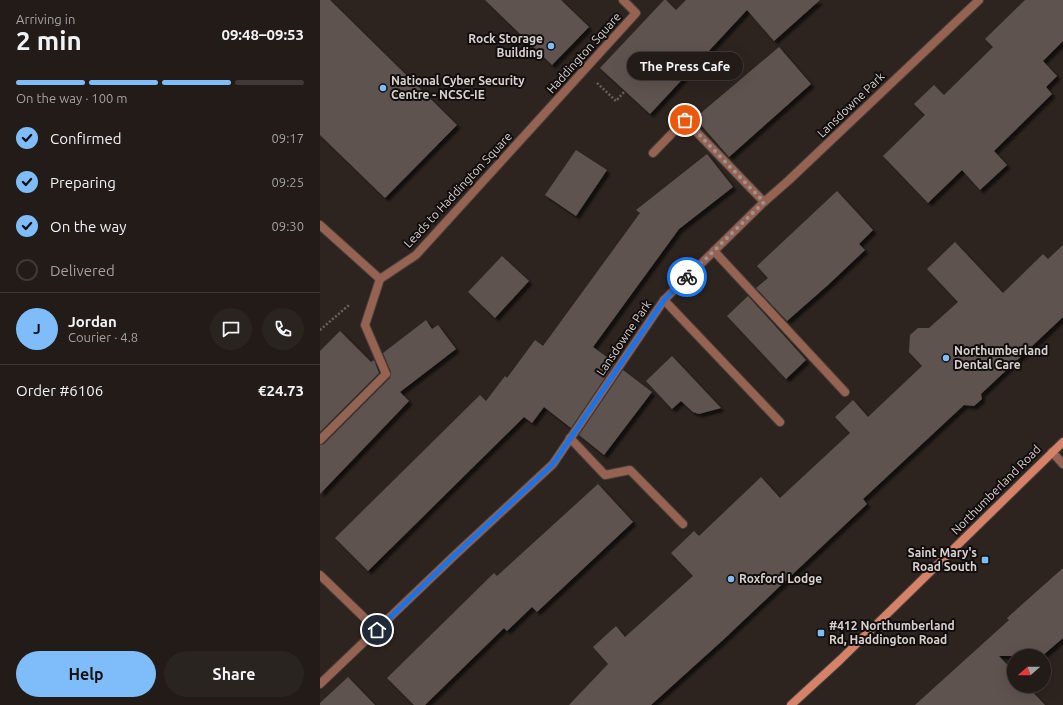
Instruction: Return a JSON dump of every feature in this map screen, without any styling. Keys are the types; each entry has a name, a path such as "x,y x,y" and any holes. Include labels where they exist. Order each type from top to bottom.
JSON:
{"main road":[{"name":"Northumberland Road","path":"791,705 840,660 1063,442"}],"street":[{"name":"Haddington Square","path":"537,123 636,14 622,0"},
{"name":"Lansdowne Park","path":"320,684 553,464 664,300 764,202 979,0"},
{"path":"653,153 685,120 764,202"},
{"name":"Leads to Haddington Square","path":"380,279 416,255 537,123"},
{"path":"320,225 380,279 365,325 386,374 320,440"},
{"path":"714,251 845,392"},
{"path":"664,300 780,422"},
{"path":"570,438 605,475 630,470 683,524"},
{"path":"1052,452 1063,464"},
{"path":"320,575 377,630"}],"path":[{"path":"584,71 616,101 625,91"}],"building":[{"path":"320,0 330,0 457,125 385,198 320,135"},
{"name":"Rock Storage Building","path":"485,0 561,0 589,27 552,65"},
{"path":"664,0 666,0 676,10 686,0 820,0 774,41 747,10 650,114 600,68"},
{"path":"1025,0 1063,0 1063,41 1043,61 1057,76 1046,87 1052,94 994,151 1007,165 980,190 962,170 928,203 883,156 925,115 914,104 934,85 944,95 993,47 985,39"},
{"path":"779,47 811,84 729,157 695,118"},
{"path":"576,150 607,170 576,216 545,195"},
{"path":"707,154 733,187 679,229 593,347 615,363 571,428 544,407 532,423 524,417 368,571 335,538 480,395 486,401 505,376 507,378 535,340 543,346 640,213 636,210"},
{"path":"837,191 873,230 859,244 865,250 787,321 756,288 768,278 757,266"},
{"path":"955,242 1003,293 1043,254 1048,259 1063,245 1063,317 981,394 982,399 974,406 964,405 863,499 867,504 723,640 651,705 569,705 608,664 593,647 616,626 625,637 693,576 671,553 694,531 699,536 761,477 780,498 850,433 835,417 853,400 868,417 922,366 909,352 910,335 918,328 929,328 958,302 927,269"},
{"path":"502,256 529,281 495,318 468,292"},
{"path":"748,296 806,360 786,379 727,316"},
{"path":"426,320 432,329 438,325 456,349 400,392 409,401 320,494 320,445 324,444 390,378 391,372 383,353"},
{"path":"340,331 371,362 374,360 379,373 320,432 320,351"},
{"path":"672,356 721,408 699,414 693,412 681,401 672,409 646,381"},
{"path":"623,370 652,392 604,455 579,435"},
{"path":"598,484 633,522 537,612 532,607 507,631 504,628 425,705 414,705 387,678 494,573 497,576"},
{"path":"1063,568 1063,638 1050,649 1007,649 1007,656 999,656 1007,665 1007,693 1034,693 1045,705 915,705 1009,620 1007,618"},
{"path":"348,677 375,705 320,705 320,703"}],"way so far":[{"path":"685,120 764,202 687,277"}],"place":[{"name":"Rock Storage Building","path":"551,46"},
{"name":"National Cyber Security Centre - NCSC-IE","path":"383,88"},
{"name":"The Press Cafe","path":"685,120"},
{"name":"Northumberland Dental Care","path":"946,358"},
{"name":"Saint Mary's Road South","path":"985,560"},
{"name":"Roxford Lodge","path":"731,579"},
{"name":"#412 Northumberland Rd, Haddington Road","path":"821,633"}],"route":[{"path":"377,630 553,464 664,300 687,277"}]}
